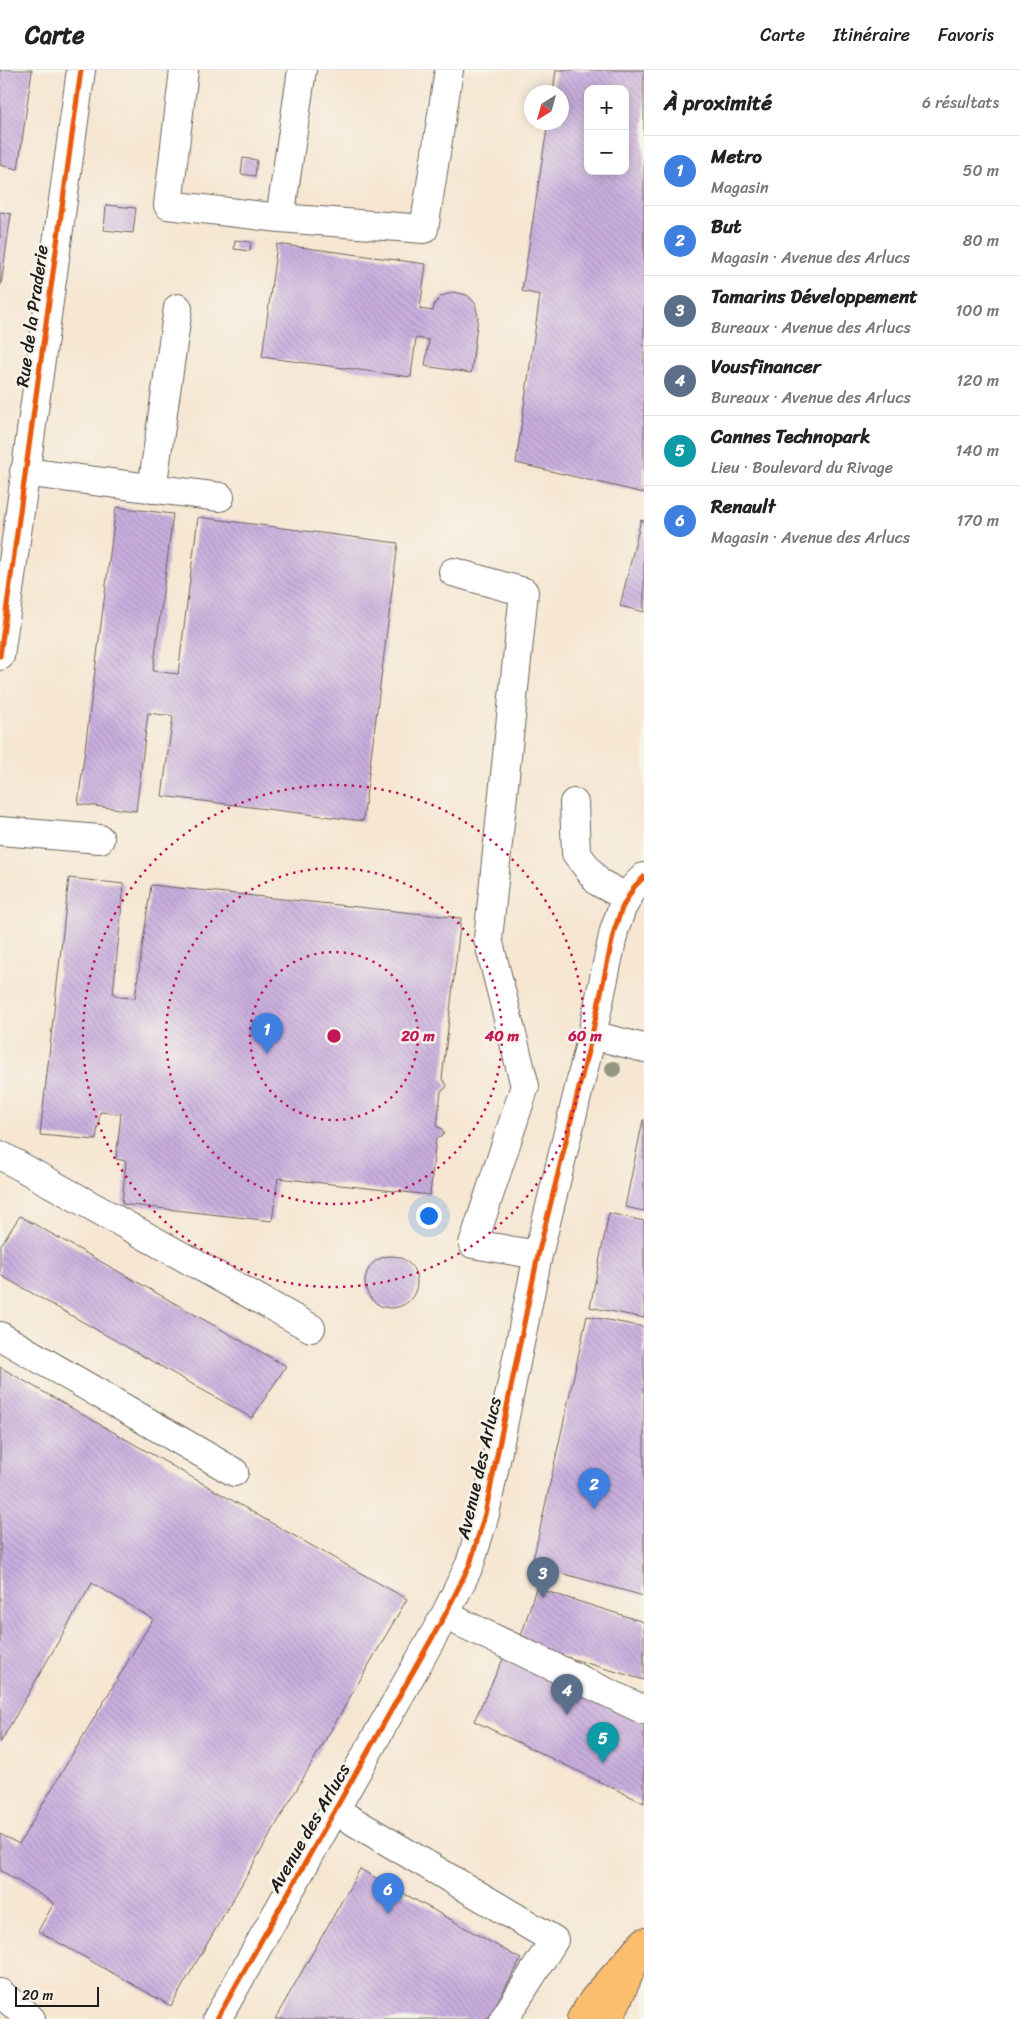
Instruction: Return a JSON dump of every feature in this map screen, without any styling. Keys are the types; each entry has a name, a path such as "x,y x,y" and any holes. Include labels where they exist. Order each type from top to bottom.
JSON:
{"main road":[{"path":"581,2019 594,1999 642,1945"},
{"path":"609,2019 642,1945"}],"street":[{"name":"Rue de la Praderie","path":"0,656 81,70"},
{"path":"184,70 168,205 280,218 424,229 449,70"},
{"path":"280,218 302,70"},
{"path":"152,489 178,308"},
{"path":"24,472 220,497"},
{"path":"453,572 524,592 488,939 525,1086 473,1244 538,1254"},
{"path":"574,803 576,853 598,882 636,887"},
{"path":"0,830 100,839"},
{"name":"Avenue des Arlucs","path":"217,2019 445,1615 470,1564 485,1514 538,1254 592,1035 614,931 636,887"},
{"path":"592,1035 644,1048"},
{"path":"0,1155 311,1328"},
{"path":"0,1336 234,1472"},
{"path":"445,1615 644,1710"},
{"path":"336,1811 554,1940 504,2019"},
{"path":"0,1992 31,2019"}],"building":[{"path":"0,70 32,70 18,169 0,165"},
{"path":"556,70 644,70 644,493 516,463 540,295 522,291 547,130 569,130 569,85 554,85"},
{"path":"243,158 257,160 255,176 241,174"},
{"path":"106,205 136,208 133,233 104,230"},
{"path":"0,212 11,214 1,285 0,285"},
{"path":"235,240 251,242 250,251 234,249"},
{"path":"277,244 426,264 420,309 433,311 434,305 440,297 453,292 467,295 475,303 478,317 471,373 425,366 429,340 416,338 411,377 262,357"},
{"path":"116,507 173,514 153,671 178,674 198,517 398,543 363,821 162,796 173,716 148,713 136,811 78,804"},
{"path":"641,520 644,521 644,612 620,606"},
{"path":"69,878 124,884 113,994 120,997 135,998 151,885 461,918 442,1079 447,1085 441,1091 437,1127 441,1128 444,1133 441,1137 436,1138 430,1195 278,1178 272,1221 122,1204 126,1161 116,1159 121,1114 100,1112 96,1140 40,1135"},
{"path":"644,1120 644,1211 625,1207"},
{"path":"609,1213 644,1221 644,1318 590,1307"},
{"path":"20,1216 286,1366 252,1418 0,1275 0,1246"},
{"path":"386,1256 396,1256 410,1263 417,1277 417,1287 410,1301 396,1308 386,1308 376,1304 369,1297 365,1287 365,1277 369,1267 376,1260"},
{"path":"587,1316 644,1327 644,1596 532,1565"},
{"path":"0,1367 407,1599 171,2006 38,1931 54,1903 0,1870 0,1834 19,1844 153,1619 92,1583 0,1743"},
{"path":"536,1588 644,1622 644,1680 519,1643"},
{"path":"505,1655 644,1723 644,1803 474,1721"},
{"path":"360,1869 521,1959 488,2019 275,2019"}],"cycle path":[{"path":"0,656 81,70"},
{"path":"217,2019 445,1615 470,1564 485,1514 538,1255 592,1035 614,931 622,908 634,887 644,877"}],"place":[{"name":"Metro","path":"267,1054"},
{"name":"But","path":"594,1509"},
{"name":"Tamarins Développement","path":"543,1598"},
{"name":"Vousfinancer","path":"567,1715"},
{"name":"Cannes Technopark","path":"603,1763"},
{"name":"Renault","path":"388,1914"}]}
